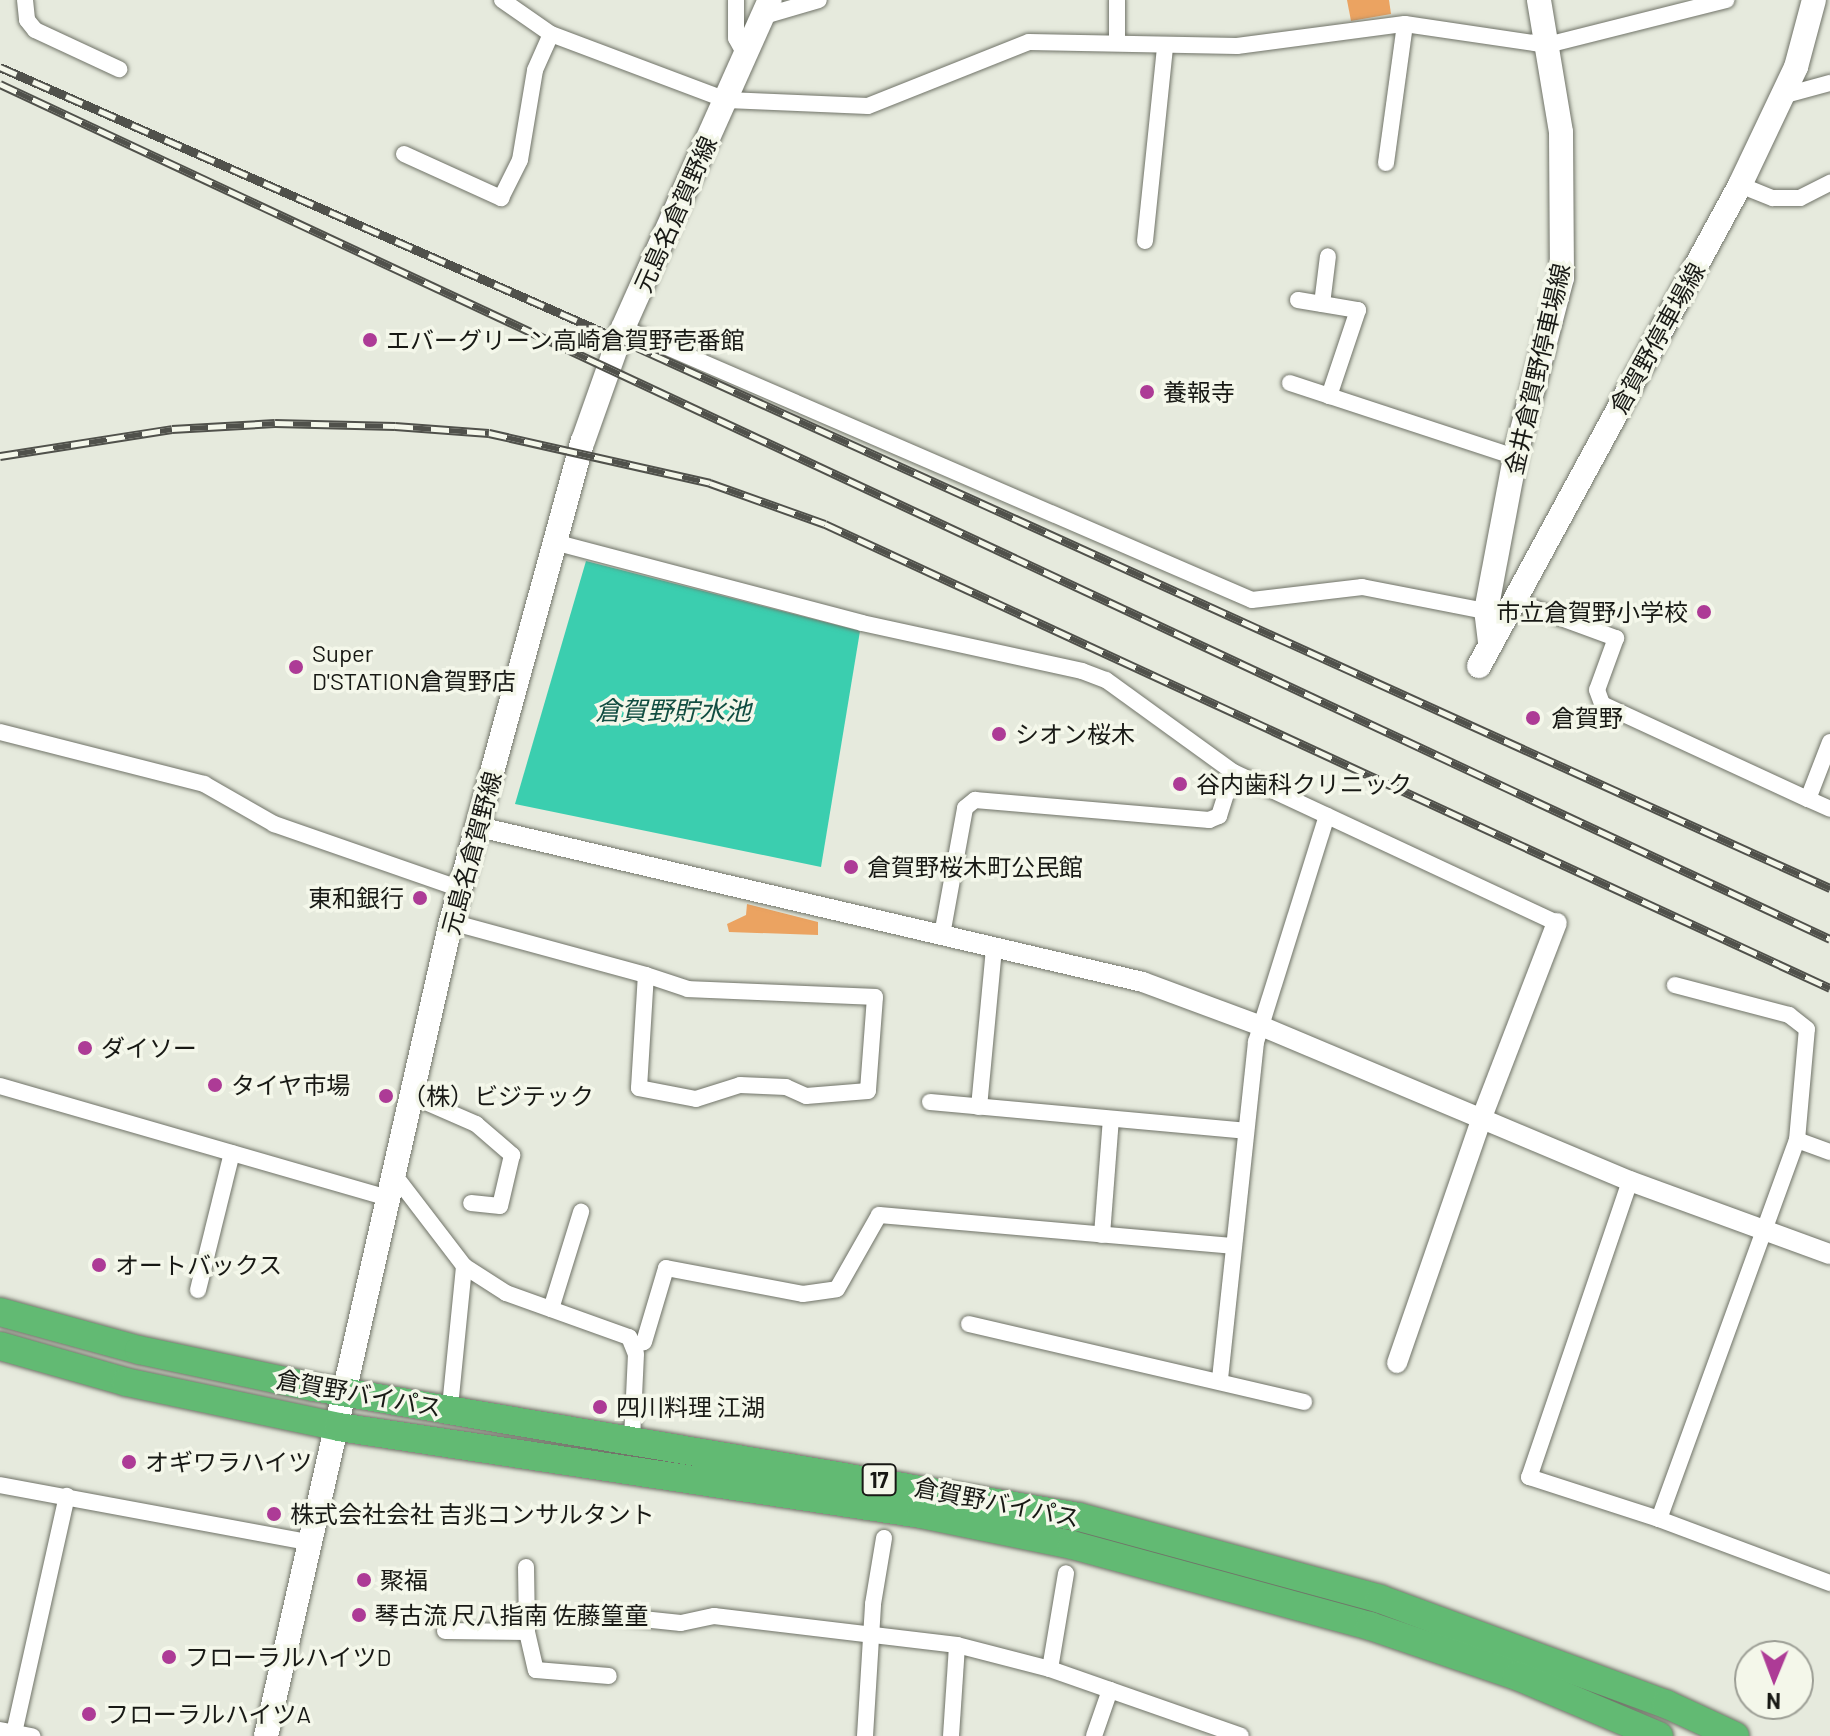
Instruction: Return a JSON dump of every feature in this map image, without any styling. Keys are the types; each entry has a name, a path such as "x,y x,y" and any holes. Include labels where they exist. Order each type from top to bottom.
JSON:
{"highway":[{"name":"倉賀野バイパス","path":"0,1312 139,1350 347,1393 1064,1514 1230,1555 1380,1599 1527,1650 1735,1736"},
{"name":"倉賀野バイパス","path":"0,1346 126,1382 339,1427 921,1514 1072,1545 1370,1626 1517,1676 1659,1736"}],"main road":[{"name":"金井倉賀野停車場線","path":"1490,642 1486,611 1515,457 1562,278 1564,174 1539,0"},
{"name":"倉賀野停車場線","path":"1479,666 1512,600 1740,185 1782,96 1814,0"},
{"name":"元島名倉賀野線","path":"266,1736 314,1543 451,922 463,890 554,542 595,403 623,328 767,8"}],"street":[{"path":"25,0 27,20 35,30 119,69"},
{"path":"502,0 551,34 727,100 868,106 1029,42 1237,46 1405,24 1547,45 1726,0"},
{"path":"736,0 736,38 747,58"},
{"path":"767,8 819,0"},
{"path":"1117,0 1117,43"},
{"path":"1386,163 1405,24"},
{"path":"404,154 501,198 520,160 535,70 551,34"},
{"path":"1145,241 1165,46"},
{"path":"1782,96 1830,83"},
{"path":"1740,185 1773,198 1800,198 1830,183"},
{"path":"1322,304 1328,256"},
{"path":"1298,300 1358,310 1329,396"},
{"path":"623,328 1252,600 1362,587 1486,611"},
{"path":"1290,383 1515,457"},
{"path":"554,542 862,623 1082,671 1106,680 1233,772 1557,923 1482,1117 1397,1363"},
{"path":"1512,600 1616,638 1597,690 1602,704 1830,809"},
{"path":"0,732 204,784 274,824 463,890"},
{"path":"1808,799 1830,742"},
{"path":"942,935 965,808 975,800 1209,820 1219,816 1233,772"},
{"path":"1220,1379 1246,1131 1261,1026 1327,816"},
{"path":"479,827 1143,982 1261,1026 1630,1181 1830,1254"},
{"path":"451,922 646,975 688,989 875,997 868,1091 806,1096 786,1087 740,1085 696,1099 639,1088 646,975"},
{"path":"979,1107 994,947"},
{"path":"1659,1519 1797,1140 1807,1029 1789,1015 1675,985"},
{"path":"0,1086 33,1102 232,1153 394,1188 464,1266 506,1293 629,1337 635,1345 632,1440"},
{"path":"414,1097 476,1124 512,1155 500,1206 471,1203"},
{"path":"930,1102 1246,1131"},
{"path":"1102,1235 1111,1119"},
{"path":"1797,1140 1830,1152"},
{"path":"198,1290 232,1153"},
{"path":"1630,1181 1529,1477 1659,1519 1830,1583"},
{"path":"551,1309 581,1212"},
{"path":"635,1345 644,1342 666,1268 803,1294 837,1289 879,1215 1233,1246"},
{"path":"451,1397 464,1266"},
{"path":"969,1324 1220,1379 1304,1402"},
{"path":"0,1485 314,1543"},
{"path":"32,1736 7,1732 67,1496"},
{"path":"865,1736 871,1633 884,1538"},
{"path":"526,1567 527,1632 536,1670 609,1676"},
{"path":"1050,1669 1066,1573"},
{"path":"614,1616 681,1623 714,1616 957,1645 1050,1669 1241,1736"},
{"path":"445,1631 527,1632"},
{"path":"951,1736 957,1645"},
{"path":"1094,1736 1110,1690"}],"shaded area":[{"path":"1347,0 1389,0 1391,14 1351,21"},
{"path":"747,904 818,922 818,935 729,932 727,924 746,915"}],"water":[{"name":"倉賀野貯水池","path":"586,561 860,631 821,867 515,804"}],"railway":[{"path":"0,67 619,339 1830,888"},
{"path":"0,84 1830,939"},
{"path":"0,456 172,429 275,423 395,426 489,433 710,483 825,524 1830,988"}],"place":[{"name":"エバーグリーン高崎倉賀野壱番館","path":"370,340"},
{"name":"養報寺","path":"1147,392"},
{"name":"市立倉賀野小学校","path":"1704,612"},
{"name":"Super D'STATION倉賀野店","path":"296,667"},
{"name":"倉賀野","path":"1533,718"},
{"name":"シオン桜木","path":"999,734"},
{"name":"谷内歯科クリニック","path":"1180,784"},
{"name":"倉賀野桜木町公民館","path":"851,867"},
{"name":"東和銀行","path":"420,898"},
{"name":"ダイソー","path":"85,1048"},
{"name":"タイヤ市場","path":"215,1085"},
{"name":"（株）ビジテック","path":"386,1096"},
{"name":"オートバックス","path":"99,1265"},
{"name":"四川料理 江湖","path":"600,1407"},
{"name":"オギワラハイツ","path":"129,1462"},
{"name":"株式会社会社 吉兆コンサルタント","path":"274,1514"},
{"name":"聚福","path":"364,1580"},
{"name":"琴古流 尺八指南 佐藤篁童","path":"359,1615"},
{"name":"フローラルハイツD","path":"169,1657"},
{"name":"フローラルハイツA","path":"89,1714"}]}
